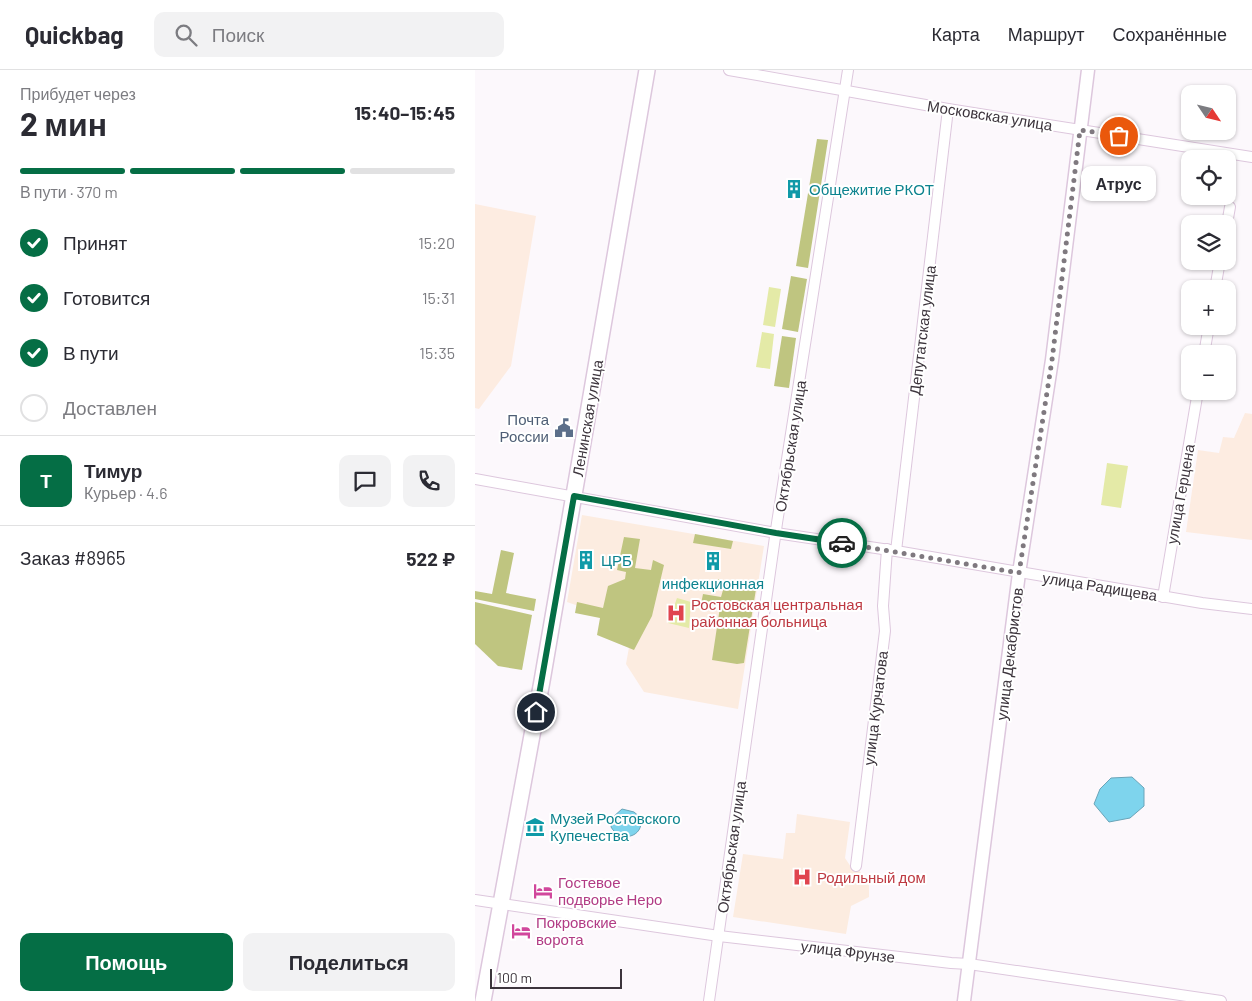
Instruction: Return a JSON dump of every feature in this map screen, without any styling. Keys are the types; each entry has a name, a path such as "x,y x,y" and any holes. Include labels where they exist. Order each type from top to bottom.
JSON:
{"main road":[{"name":"Ленинская улица","path":"483,1001 541,689 647,70"}],"street":[{"name":"Московская улица","path":"729,70 948,109 1252,157"},
{"name":"Октябрьская улица","path":"709,1001 776,533 848,70"},
{"name":"улица Декабристов","path":"964,1001 1019,573 1052,360 1088,70"},
{"name":"Депутатская улица","path":"891,550 948,109"},
{"path":"1229,215 1230,207"},
{"name":"улица Герцена","path":"1163,596 1196,400"},
{"name":"улица Радищева","path":"475,479 776,533 1252,609"},
{"name":"улица Курчатова","path":"856,866 885,631 883,606 891,550"},
{"name":"улица Фрунзе","path":"475,900 719,936 969,964 1221,1001"}],"shaded area":[{"path":"475,204 536,216 511,366 479,409 475,408"},
{"path":"1245,413 1252,414 1252,540 1186,532 1198,450 1219,453 1223,437 1234,438"},
{"name":"Ростовская центральная районная больница","path":"582,515 764,546 738,709 644,692 626,664 633,625 567,602"},
{"name":"Родильный дом","path":"797,814 850,822 845,858 851,867 859,870 869,885 869,897 851,906 846,934 733,917 743,854 783,859 786,833 795,833"}],"green space":[{"path":"817,139 828,140 808,268 796,266"},
{"path":"791,276 807,279 798,332 782,329"},
{"path":"769,287 781,289 775,327 763,325"},
{"path":"762,332 774,334 770,369 756,367"},
{"path":"782,336 796,338 789,388 774,386"},
{"path":"1107,463 1128,466 1121,508 1101,505"},
{"path":"695,534 733,541 731,549 693,543"},
{"path":"624,537 640,539 635,568 651,570 653,560 664,565 652,616 634,650 597,635 600,618 575,613 577,602 603,608 608,586 625,579 626,572 617,570"},
{"path":"501,550 514,553 506,593 536,599 534,611 475,599 475,591 492,594"},
{"path":"718,579 756,589 744,663 737,664 712,660 720,607 701,604 703,594 721,597 723,590 716,586"},
{"path":"677,598 691,602 689,628 668,623"},
{"path":"475,602 532,615 522,670 498,666 475,644"}],"water":[{"path":"1132,777 1144,788 1144,806 1130,818 1109,822 1094,804 1100,789 1111,778"},
{"path":"622,809 634,812 641,818 639,830 631,836 620,835 611,827 613,817"}],"way so far":[{"path":"842,543 1019,573 1052,360 1080,130 1119,136"}],"place":[{"name":"Атрус","path":"1119,136"},
{"name":"Общежитие РКОТ","path":"794,189"},
{"name":"Почта России","path":"564,428"},
{"name":"ЦРБ","path":"586,560"},
{"name":"инфекционная","path":"713,561"},
{"name":"Ростовская центральная районная больница","path":"676,613"},
{"name":"Музей Ростовского Купечества","path":"535,827"},
{"name":"Родильный дом","path":"802,877"},
{"name":"Гостевое подворье Неро","path":"543,891"},
{"name":"Покровские ворота","path":"521,931"}],"route":[{"path":"536,712 574,496 776,533 842,543"}]}
